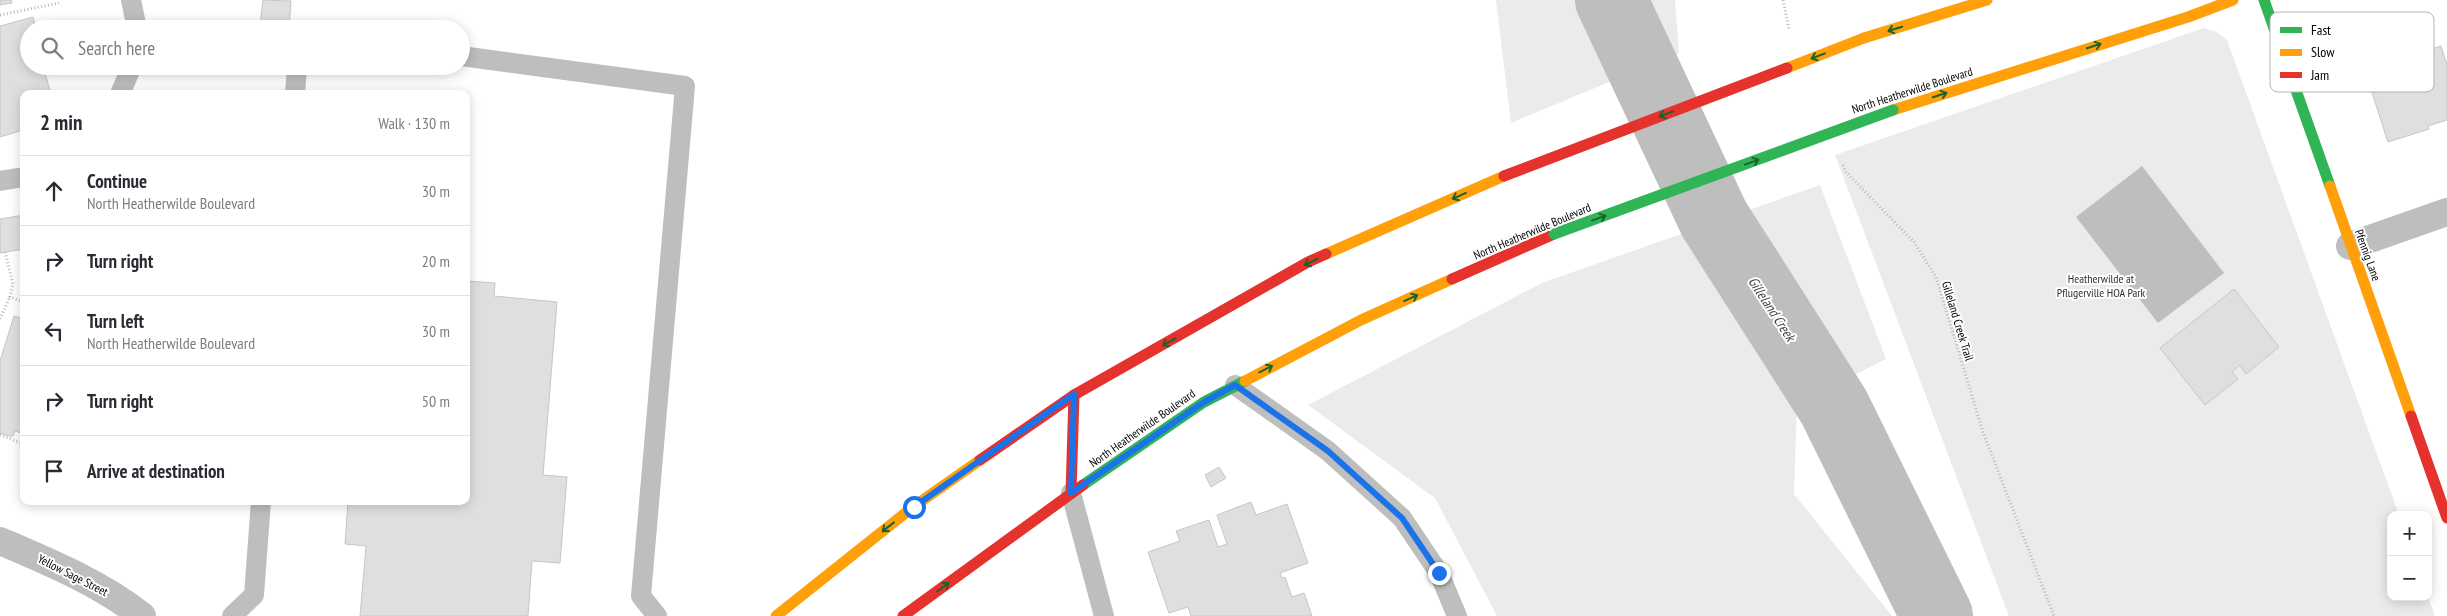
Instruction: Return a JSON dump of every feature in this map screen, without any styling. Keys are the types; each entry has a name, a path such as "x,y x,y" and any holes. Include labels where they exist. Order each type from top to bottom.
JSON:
{"main road":[{"path":"776,616 914,507 1074,394 1308,262 1504,176 1864,38 1987,0"},
{"name":"North Heatherwilde Boulevard","path":"903,616 1071,493 1204,402 1361,320 1554,234 1893,110 2188,17 2233,0"},
{"name":"Pfennig Lane","path":"2264,0 2270,17"},
{"name":"Pfennig Lane","path":"2296,92 2447,518"},
{"path":"1071,493 1074,394"}],"street":[{"path":"2350,246 2447,212"},
{"name":"Yellow Sage Street","path":"0,541 78,576 128,605 142,616"}],"lane":[{"path":"131,0 135,20"},
{"path":"470,57 686,86 642,596 657,616"},
{"path":"122,90 128,75"},
{"path":"295,90 296,75"},
{"path":"0,181 20,178"},
{"path":"1235,385 1328,451 1402,518 1439,573 1457,616"},
{"path":"1071,493 1104,616"},
{"path":"232,616 254,595 261,505"}],"path":[{"path":"1783,0 1790,33"},
{"path":"0,15 59,3"},
{"name":"Gilleland Creek Trail","path":"1842,163 1846,172 1914,242 1936,277 1983,432 2054,616"},
{"path":"0,319 10,297 12,284 5,252"},
{"path":"10,297 20,301"},
{"path":"0,435 20,442"}],"green space":[{"path":"1496,0 1675,0 1679,53 1511,123"},
{"name":"Heatherwilde at Pflugerville HOA Park","path":"2204,28 2217,32 2227,40 2398,511 2387,511 2387,601 2429,601 2435,616 2009,616 1835,155"},
{"path":"1820,185 1886,359 1797,404 1794,494 1892,616 1497,616 1435,498 1308,405 1542,283"}],"shaded area":[{"path":"2142,166 2224,273 2158,323 2076,217"}],"building":[{"path":"0,0 11,0 12,3 0,5"},
{"path":"263,0 291,1 290,20 261,20"},
{"path":"33,17 34,20 22,20"},
{"path":"20,21 20,75 46,75 50,90 20,90 20,131 0,137 0,26"},
{"path":"2441,46 2447,65 2447,120 2428,126 2429,129 2388,142 2372,92 2434,92 2434,48"},
{"path":"20,216 20,250 0,253 0,219"},
{"path":"470,281 495,283 494,296 557,302 543,475 567,477 560,563 532,561 528,616 360,616 366,546 345,544 348,505 470,505"},
{"path":"2234,289 2279,347 2246,374 2240,365 2232,372 2238,379 2205,405 2160,348"},
{"path":"14,316 20,318 20,433 15,431 13,436 0,433 0,361"},
{"path":"1219,467 1226,478 1211,487 1205,475"},
{"path":"1251,502 1256,515 1287,504 1308,563 1280,573 1282,578 1285,577 1292,597 1304,593 1312,616 1191,616 1188,607 1169,613 1148,552 1180,541 1176,531 1209,520 1218,547 1227,544 1217,515"}],"waterway":[{"name":"Gilleland Creek","path":"1611,0 1714,219 1834,407 1937,616"}],"traffic: fast":[{"path":"2264,0 2270,17"},
{"path":"2297,92 2330,186"},
{"path":"1554,234 1893,110"},
{"path":"1083,485 1204,402 1245,381"}],"traffic: slow":[{"path":"1864,38 1987,0"},
{"path":"1893,110 2188,17 2233,0"},
{"path":"1787,68 1864,38"},
{"path":"1326,254 1504,176"},
{"path":"2330,186 2411,416"},
{"path":"1245,381 1361,320 1452,279"},
{"path":"776,616 913,507 980,460"}],"traffic: jam":[{"path":"1504,176 1787,68"},
{"path":"1452,279 1554,234"},
{"path":"980,460 1074,395 1308,262 1326,254"},
{"path":"1071,493 1074,395"},
{"path":"2411,416 2447,518"},
{"path":"903,616 1083,485"}],"route":[{"path":"914,507 1074,394 1071,493 1204,402 1235,385 1328,451 1402,518 1439,573"}]}
